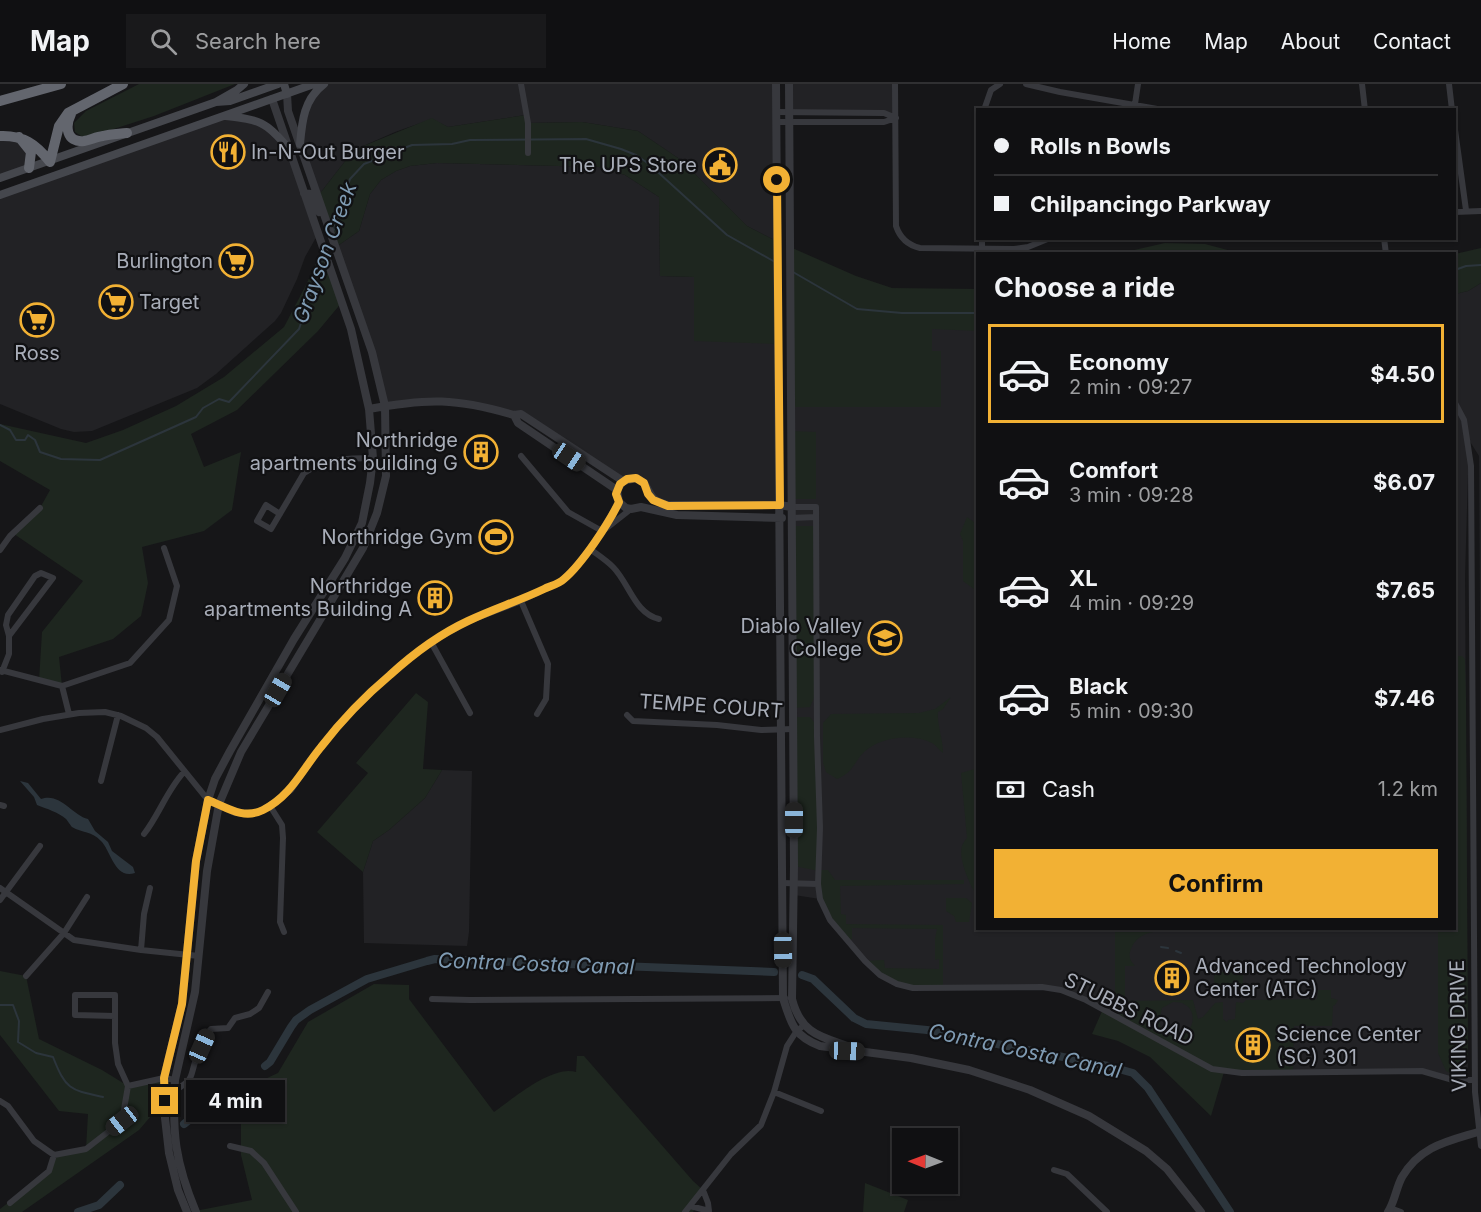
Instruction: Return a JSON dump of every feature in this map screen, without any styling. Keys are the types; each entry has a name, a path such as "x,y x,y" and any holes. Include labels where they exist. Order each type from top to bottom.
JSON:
{"highway":[{"path":"0,100 61,84"},
{"path":"50,162 59,126 68,113 123,84"},
{"path":"74,109 67,127 68,134 73,139 82,141 127,133"},
{"path":"0,136 19,137 33,143 50,162"},
{"path":"19,137 31,152 30,168"}],"main road":[{"path":"0,178 216,102 244,84"},
{"path":"216,102 230,101 278,84"},
{"path":"284,84 287,94"},
{"path":"0,195 314,84"},
{"path":"300,144 307,103 324,84"},
{"path":"268,86 272,99"},
{"path":"222,115 252,119 264,124 276,133 288,148"}],"street":[{"path":"521,84 528,133 528,153"},
{"path":"776,84 783,998 796,1032 820,1046 911,1058 969,1070 1030,1090 1089,1116 1153,1157 1167,1169 1201,1212"},
{"path":"789,84 794,883 792,999 798,1017 815,1034 862,1052"},
{"path":"896,84 896,226 903,240 920,248 982,249 1014,249 1047,240"},
{"path":"985,108 991,90 1000,84"},
{"path":"1026,84 1154,108"},
{"path":"1135,104 1138,84"},
{"path":"1362,84 1365,108"},
{"path":"1449,84 1452,108"},
{"path":"196,1212 181,1175 175,1145 175,1091 195,992 207,871 219,804 241,752 363,548 377,513 386,476 385,406 372,352 288,111 287,94"},
{"path":"187,1212 178,1190 170,1153 165,1118 164,1078 182,1004 196,861 208,800 215,779 230,752 294,639 345,558 362,523 373,458 369,409 351,329 272,99"},
{"path":"777,112 884,113 896,118"},
{"path":"777,122 884,122 896,118"},
{"path":"1456,137 1466,210"},
{"path":"304,193 311,194 321,216 327,223"},
{"path":"1456,212 1481,211"},
{"path":"982,240 982,249"},
{"path":"329,265 341,277 350,303 358,312"},
{"path":"369,409 413,401 456,401 514,415 521,414 623,481"},
{"name":"VIKING DRIVE","path":"1456,405 1464,420 1471,466 1475,1080 1481,1146"},
{"path":"514,415 518,423 617,490"},
{"path":"521,456 568,512 602,531"},
{"path":"280,514 304,473 311,468 342,458 373,458"},
{"path":"631,510 619,502 617,490 623,481 631,478 639,479 646,485 648,494 642,507"},
{"path":"648,494 660,503 676,506 816,507 820,828 818,884 782,884"},
{"path":"0,730 69,714 105,712 118,715 134,721 157,737 208,800 235,813 260,812 291,790 320,748 357,706 390,674 431,642 468,621 521,601 564,580 590,549 619,502"},
{"path":"602,531 631,510 642,507 677,515 816,517"},
{"path":"0,550 10,536 40,508"},
{"path":"9,636 53,578 41,573 35,576 8,615 6,625 9,636 9,654 1,671 62,686 130,663 169,620 177,586 164,548"},
{"path":"590,549 613,567 642,610 650,617 659,620"},
{"path":"521,601 548,663 546,699 537,714"},
{"path":"431,642 470,713"},
{"path":"62,686 69,714"},
{"path":"100,781 118,715"},
{"name":"TEMPE COURT","path":"627,715 633,721 717,725 760,730 793,729"},
{"path":"144,834 156,818 176,781 184,772"},
{"path":"270,806 282,825 284,838 280,922 284,932"},
{"path":"0,900 40,846"},
{"name":"STUBBS ROAD","path":"818,884 820,899 830,920 880,975 897,984 914,988 1042,987 1061,990 1141,1029 1212,1069 1224,1072 1422,1071 1453,1080 1475,1080"},
{"path":"0,888 74,940 199,956"},
{"path":"141,950 144,914 150,888"},
{"path":"26,976 64,933 87,897"},
{"path":"175,1091 188,1082 193,1075 195,1061 208,1032 228,1028 235,1018 250,1014 259,1008 268,992"},
{"path":"0,1101 8,1106 34,1141 54,1155 86,1149 122,1121 128,1086 118,1064 115,1044 115,1016 115,995 75,995 75,1015 115,1016"},
{"path":"432,999 792,999"},
{"path":"687,1209 730,1154 761,1125 774,1092 787,1046 796,1032 804,1025"},
{"path":"128,1086 164,1078 176,1080"},
{"path":"774,1092 821,1111"},
{"path":"1401,1212 1389,1210 1402,1177 1419,1156 1445,1140 1479,1132"},
{"path":"230,1146 251,1151 264,1163 296,1212"},
{"path":"10,1203 49,1171 54,1155"},
{"path":"1054,1170 1067,1174 1107,1212"},
{"path":"687,1209 710,1212 703,1190"}],"shaded area":[{"path":"139,84 235,84 154,116 92,136 81,136 75,132 74,123 86,111"},
{"path":"324,84 776,84 778,242 747,226 681,160 638,131 582,122 528,123 526,115 448,127 432,119 395,132 361,147 346,160 318,196 300,144 303,117"},
{"path":"789,84 895,84 896,118 884,113 789,112"},
{"path":"222,115 253,119 288,148 318,234 305,257 281,313 275,321 197,388 92,431 74,432 61,429 0,404 0,195"},
{"path":"526,115 528,123 582,122 638,131 681,160 747,226 778,242 778,344 694,341 694,277 660,276 659,197 625,175 599,167 437,163 410,166 381,180 370,194 359,231 336,247 318,196 346,160 361,147 432,118 448,127"},
{"path":"0,136 12,136 31,152 29,168 0,178"},
{"path":"437,163 599,167 625,175 659,197 660,276 694,277 778,344 780,505 660,503 644,483 623,481 521,414 456,401 385,406 372,352 336,247 359,231 370,194 381,180 410,166"},
{"path":"1165,243 1205,244 1235,252 1125,252"},
{"path":"790,247 856,276 892,288 976,289 976,331 932,329 932,351 941,351 941,407 791,407"},
{"path":"323,248 343,301 318,331 237,410 191,434 204,467 241,452 232,510 204,531 142,547 148,583 141,616 113,639 59,657 62,686 39,681 42,632 83,581 14,534 40,508 50,490 0,461 0,424 86,443 123,430 176,406 224,377 284,327"},
{"path":"1481,248 1481,283 1468,291 1456,294 1456,254"},
{"name":"Diablo Valley College","path":"1481,283 1481,763 1479,456 1469,440 1465,577 1468,1074 1464,1080 1427,1074 1242,1073 1061,990 913,988 865,961 820,899 794,895 790,289 976,322 976,930 1456,930 1456,294 1468,291"},
{"path":"791,431 816,432 816,499 791,499"},
{"path":"967,517 976,524 976,591 963,581 963,541 960,534"},
{"path":"791,526 816,526 818,688 810,707 793,708"},
{"path":"1456,656 1462,656 1465,659 1466,697 1468,1056 1463,1057 1463,1074 1452,1074 1446,1071 1438,1053 1438,930 1456,930"},
{"path":"416,693 428,702 423,769 442,770 425,798 373,841 363,872 317,832 368,773 356,763"},
{"path":"951,697 943,709 938,712 943,753 924,740 897,738 871,747 860,756 850,770 837,779 826,772 823,763 823,723 831,714 919,713 935,709"},
{"path":"793,717 810,717 818,727 820,870 828,870 835,880 964,880 964,884 840,886 841,914 846,915 846,924 943,925 943,988 913,988 897,984 865,961 884,960 885,968 939,969 939,959 935,960 937,929 852,928 852,939 847,941 820,899 819,871 794,866"},
{"path":"976,769 976,893 963,865 961,851 967,838 961,773"},
{"path":"442,770 472,771 467,946 364,943 363,872 373,841 425,798"},
{"path":"20,781 28,783 41,799 60,801 88,819 95,831 108,842 112,851 133,867 135,873 128,874 118,869 98,838 72,827 60,814 37,805 34,797"},
{"path":"946,898 966,898 972,903 969,922 956,922 954,916 946,911"},
{"path":"1115,930 1195,930 1195,932 1158,931 1142,936 1136,941 1130,954 1135,966 1125,966 1125,1001 1193,1000 1198,1019 1203,1017 1215,1003 1223,1002 1223,1019 1227,1022 1235,1019 1236,1002 1243,1003 1246,1000 1317,999 1318,990 1331,990 1331,998 1338,1000 1333,1006 1332,1026 1294,1026 1293,1072 1224,1072 1211,1116 1150,1057 1118,1041 1092,1034 1103,1009 1115,1015","holes":["1173,1002 1189,1008 1192,1022 1185,1034 1169,1035 1163,1031 1159,1023 1162,1008"]},
{"path":"0,971 26,976 39,1039 102,1070 128,1086 164,1078 164,1101 139,1130 22,1212 0,1212 0,1209 49,1171 54,1155 86,1149 88,1114 59,1111 0,1035"},
{"path":"1214,972 1243,972 1243,985 1225,985 1224,990 1214,990"},
{"path":"374,984 409,985 409,999 494,1112 522,1091 545,1078 566,1071 576,1072 577,1056 584,1056 703,1190 690,1206 695,1209 693,1212 196,1212 252,1200 241,1155 241,1090 278,1073 308,1022"},
{"path":"865,1183 908,1200 904,1212 863,1212"}],"waterway":[{"name":"Grayson Creek","path":"333,232 350,179 364,164 412,145 452,144 470,140 586,139 636,155 649,164 727,235 775,262"},
{"name":"Grayson Creek","path":"0,425 10,430 16,440 25,440 28,435 35,440 40,452 61,459 100,460 196,417 203,408 219,399 229,402 299,329 323,257"},
{"name":"Grayson Creek","path":"1456,270 1481,265"},
{"name":"Grayson Creek","path":"793,272 857,309 902,313 976,313"},
{"path":"1161,947 1168,948"},
{"path":"1176,951 1181,953"},
{"name":"Contra Costa Canal","path":"265,1066 270,1062 296,1020 310,1010 367,979 435,959 774,972"},
{"name":"Contra Costa Canal","path":"802,975 813,979 854,1018 866,1024 927,1030 1133,1073 1148,1088 1230,1212"},
{"path":"0,1005 13,1005 19,1021 18,1042 36,1053 53,1057 62,1076 71,1087 103,1097"},
{"name":"Contra Costa Canal","path":"184,1124 212,1102"},
{"name":"Contra Costa Canal","path":"78,1212 99,1205 120,1185"}],"place":[{"name":"In-N-Out Burger","path":"228,152"},
{"name":"The UPS Store","path":"720,165"},
{"name":"Burlington","path":"236,261"},
{"name":"Target","path":"116,302"},
{"name":"Ross","path":"37,320"},
{"name":"Northridge apartments building G","path":"481,452"},
{"name":"Northridge Gym","path":"496,537"},
{"name":"Northridge apartments Building A","path":"435,598"},
{"name":"Diablo Valley College","path":"885,638"},
{"name":"Advanced Technology Center (ATC)","path":"1172,978"},
{"name":"Science Center (SC) 301","path":"1253,1045"}],"route":[{"path":"165,1101 164,1078 182,1004 196,861 208,800 235,813 245,814 260,812 291,790 320,748 357,706 390,674 431,642 468,621 516,603 564,580 590,549 616,508 619,502 616,494 623,481 631,478 641,480 653,500 668,506 780,505 777,180"}]}
